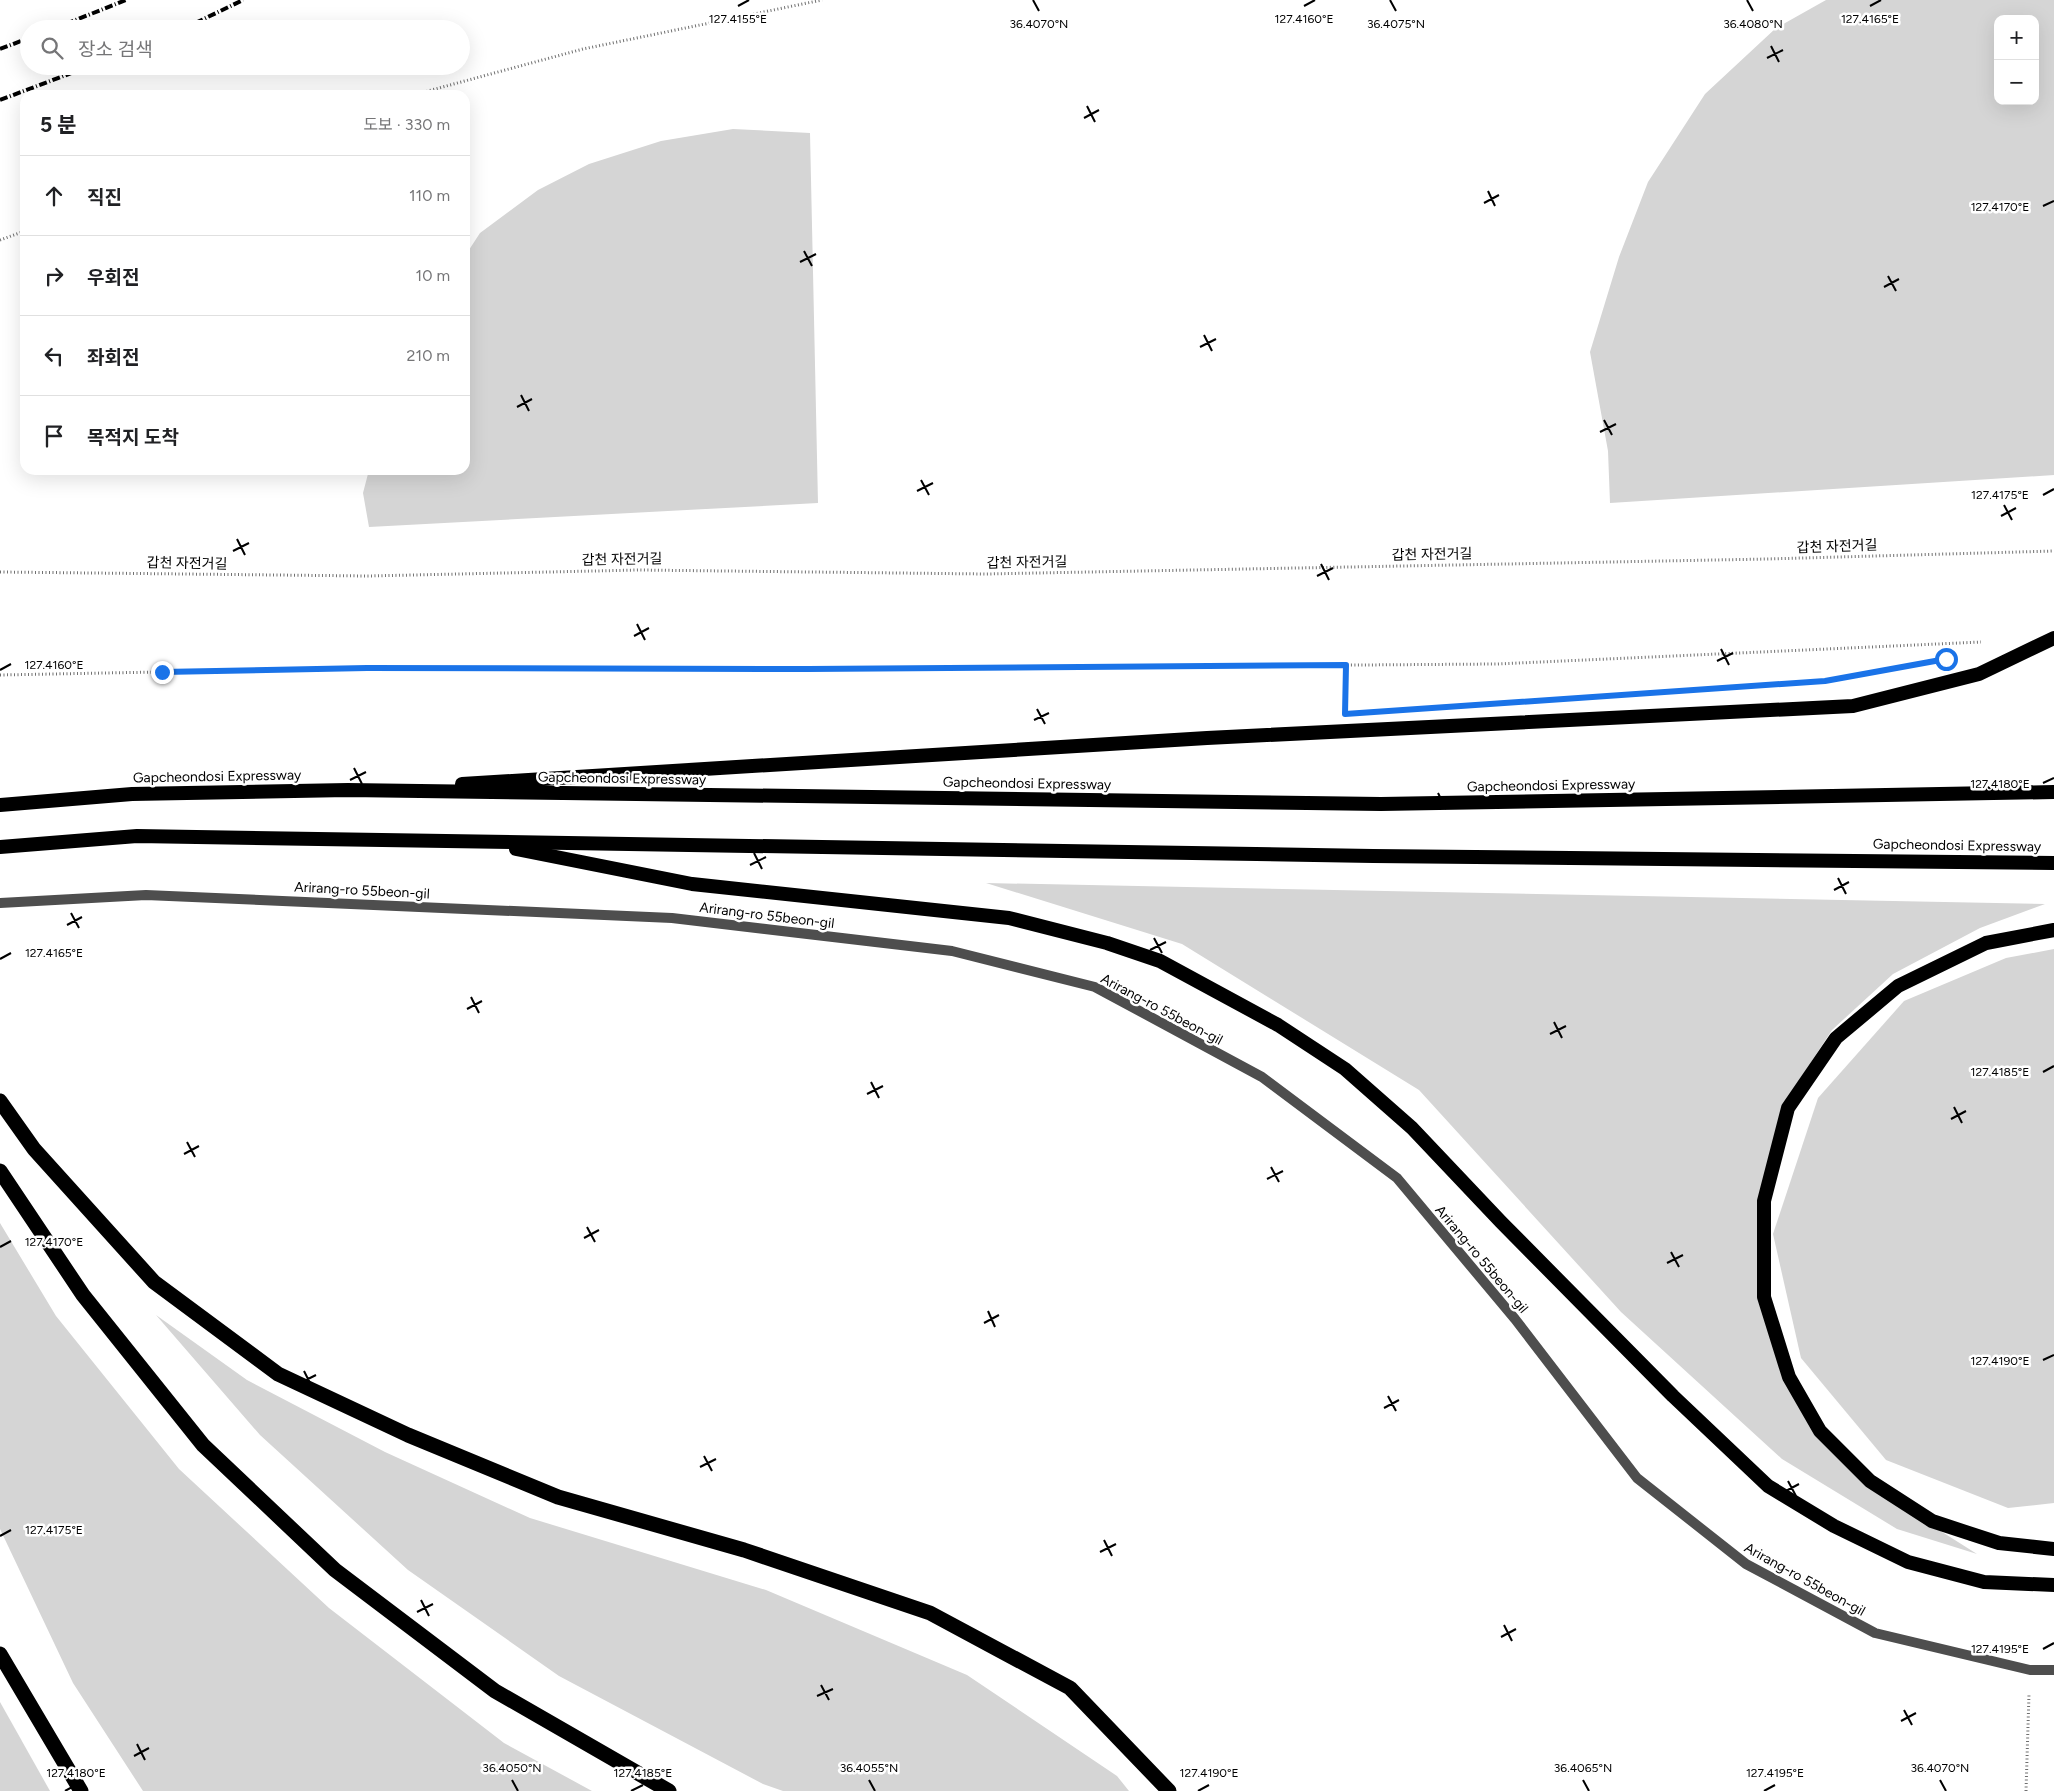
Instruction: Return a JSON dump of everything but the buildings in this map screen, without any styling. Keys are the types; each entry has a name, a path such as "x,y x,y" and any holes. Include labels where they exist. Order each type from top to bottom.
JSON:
{"highway":[{"path":"348,790 1207,738 1853,706 1979,674 2054,638"},
{"name":"Gapcheondosi Expressway","path":"0,805 132,794 348,790 1381,804 2054,792"},
{"name":"Gapcheondosi Expressway","path":"0,847 137,836 1363,856 2054,863"},
{"path":"481,842 692,884 1009,918 1107,943 1160,961 1278,1025 1345,1069 1412,1128 1501,1222 1673,1396 1768,1486 1834,1526 1908,1562 1984,1582 2054,1585"},
{"path":"2054,930 1986,943 1898,986 1836,1038 1788,1108 1764,1200 1764,1297 1789,1377 1820,1431 1870,1481 1932,1521 1999,1543 2054,1549"},
{"path":"0,1101 34,1149 154,1282 278,1374 408,1435 558,1497 744,1550 930,1613 1070,1688 1169,1791"},
{"path":"0,1171 83,1295 203,1445 335,1570 495,1691 669,1791"},
{"path":"0,1654 81,1791"}],"lane":[{"name":"Arirang-ro 55beon-gil","path":"0,903 146,895 672,918 952,951 1095,987 1262,1077 1397,1178 1514,1318 1637,1478 1746,1564 1875,1633 2030,1670 2054,1670"}],"path":[{"path":"431,90 583,49 822,0"},
{"path":"0,240 20,233"},
{"name":"갑천 자전거길","path":"0,572 368,576 639,570 985,574 1757,559 2054,551"},
{"path":"0,675 367,668 808,669 1497,664 1988,642 1972,649"},
{"path":"1345,704 1346,665"},
{"path":"2026,1791 2030,1670"}],"shaded area":[{"path":"1826,0 2054,0 2054,475 1610,503 1608,451 1590,352 1619,257 1648,182 1705,94 1776,28"},
{"path":"733,129 810,133 818,503 369,527 363,493 368,475 470,475 470,248 480,233 538,190 589,164 661,141"},
{"path":"986,883 2045,904 1980,928 1893,974 1832,1030 1781,1108 1759,1297 1787,1382 1863,1482 1977,1554 1897,1529 1782,1459 1621,1312 1419,1090 1182,944"},
{"path":"2054,949 2054,1503 2008,1508 1886,1460 1801,1358 1773,1234 1818,1098 1904,1001 2006,958"},
{"path":"0,1223 56,1316 179,1469 329,1608 504,1743 592,1791 143,1791 73,1683 0,1529"},
{"path":"156,1315 247,1380 385,1452 530,1518 766,1590 967,1675 1117,1776 1129,1791 783,1791 763,1784 559,1676 408,1570 260,1435"},
{"path":"0,1702 50,1791 0,1791"}],"railway":[{"path":"76,20 126,0"},
{"path":"202,20 243,0"},
{"path":"0,49 20,41"},
{"path":"26,90 66,75"},
{"path":"0,100 20,92"}],"route":[{"path":"162,672 367,668 808,669 1346,665 1345,714 1825,681 1946,659"}]}
